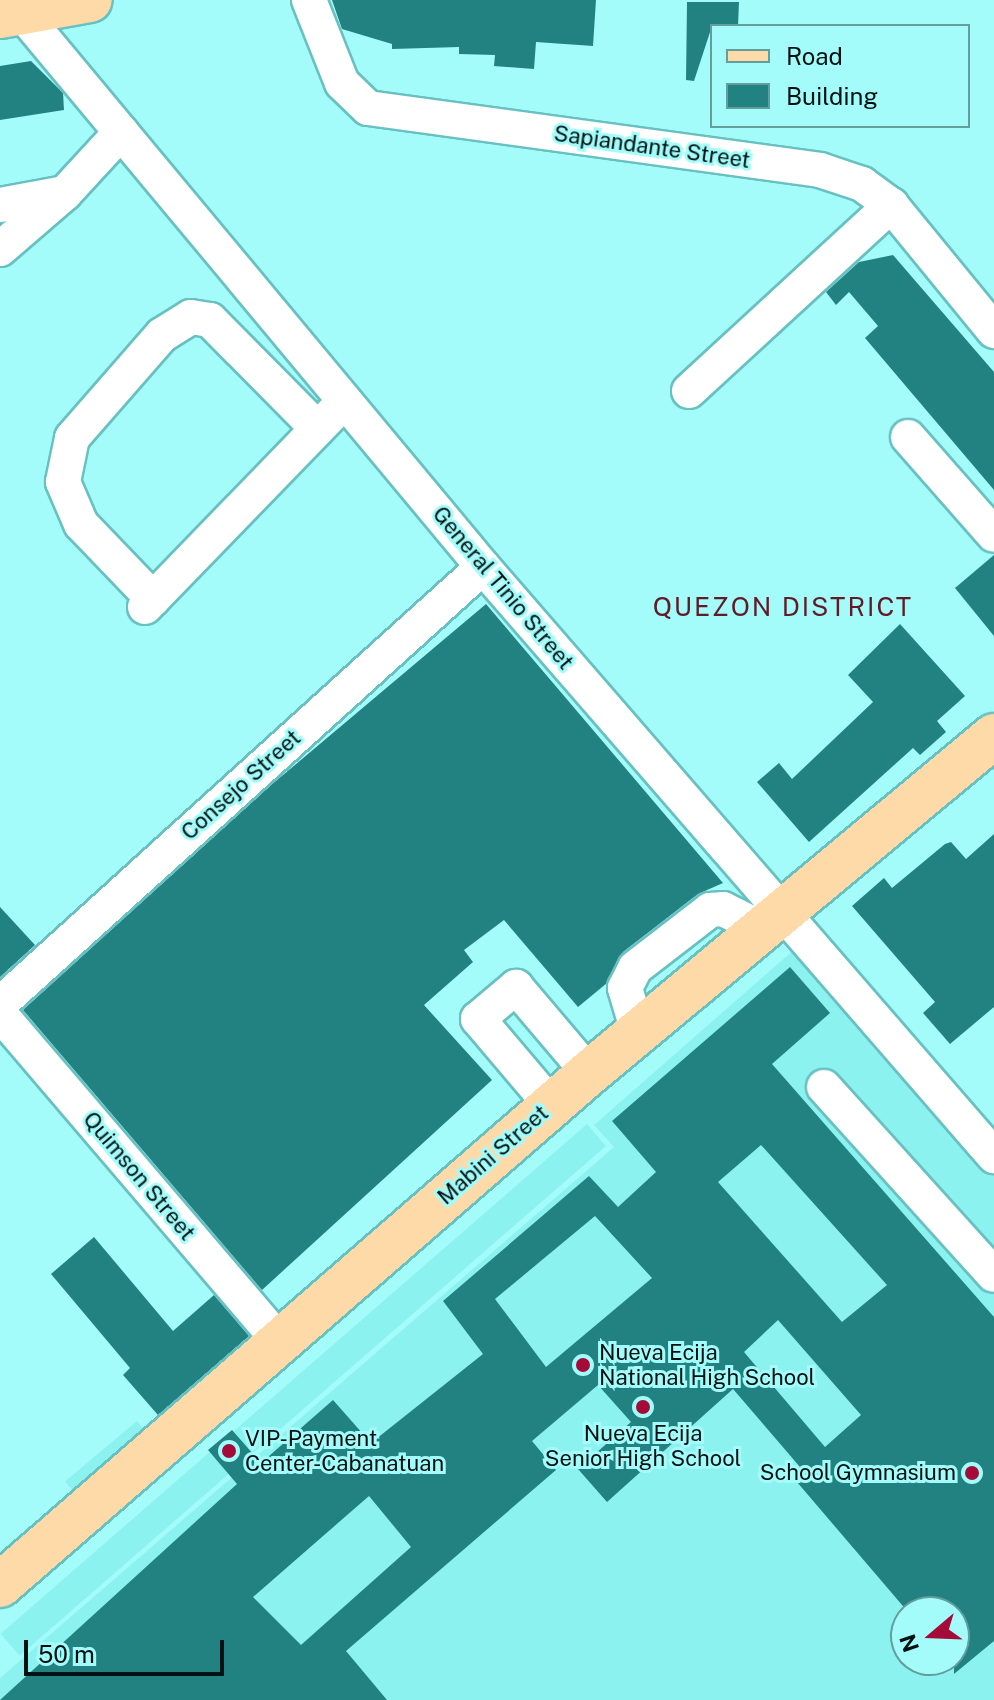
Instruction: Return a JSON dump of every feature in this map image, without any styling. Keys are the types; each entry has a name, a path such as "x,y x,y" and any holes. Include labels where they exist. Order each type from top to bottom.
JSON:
{"main road":[{"path":"14,10 90,0"},
{"name":"Mabini Street","path":"0,1585 278,1339 551,1105 994,736"}],"street":[{"name":"Sapiandante Street","path":"309,0 342,83 368,108 820,170 862,184 891,205 994,331"},
{"name":"General Tinio Street","path":"14,10 348,397 483,567 705,824 773,921 994,1156"},
{"path":"0,249 65,193 121,132"},
{"path":"0,205 65,193"},
{"path":"689,391 891,205"},
{"path":"318,429 210,320 191,317 162,335 72,438 63,482 81,524 149,603 318,429 348,397"},
{"path":"908,437 994,535"},
{"name":"Consejo Street","path":"0,1004 483,567"},
{"path":"551,1105 478,1019 516,987 589,1073"},
{"name":"Quimson Street","path":"0,1014 278,1339"},
{"path":"824,1087 994,1275"}],"shaded area":[{"name":"Nueva Ecija National High School","path":"805,940 994,1156 994,1700 0,1700 0,1678 614,1147 594,1125"},
{"path":"587,1124 606,1146 20,1656 1,1634"},
{"path":"137,1421 153,1440 81,1501 65,1481"}],"building":[{"path":"332,0 596,0 593,46 536,42 534,69 494,66 495,55 459,54 459,47 392,49 392,44 342,29"},
{"path":"687,2 739,2 738,24 710,24 694,81 686,80"},
{"path":"31,61 63,93 64,110 0,120 0,66"},
{"path":"893,255 994,372 994,490 865,338 878,326 849,292 836,305 826,292 859,262"},
{"path":"994,555 994,636 955,588"},
{"path":"486,604 723,883 698,894 623,952 607,983 578,1007 504,920 464,950 473,962 424,1005 492,1080 262,1290 23,1010 270,786"},
{"path":"900,624 965,696 937,721 946,732 920,755 913,748 809,842 757,782 779,763 792,779 873,702 848,675"},
{"path":"994,834 994,1007 950,1044 923,1013 935,1002 852,906 884,878 892,888 945,844 951,842 966,859"},
{"path":"0,907 35,945 0,977"},
{"path":"790,967 830,1013 772,1064 994,1317 994,1641 970,1661 970,1596 894,1596 791,1475 800,1467 733,1389 607,1502 578,1469 631,1422 598,1385 532,1441 556,1470 346,1651 387,1700 0,1700 237,1484 208,1450 232,1430 261,1463 333,1400 371,1443 483,1354 443,1301 589,1176 618,1207 656,1172 612,1121","holes":["761,1145 887,1285 842,1322 718,1182","595,1216 652,1278 546,1367 495,1299","778,1320 861,1415 825,1447 744,1352","369,1496 411,1547 301,1645 253,1597"]},
{"path":"94,1237 173,1331 214,1295 249,1336 158,1415 123,1375 130,1368 51,1274"}],"place":[{"name":"Nueva Ecija National High School","path":"583,1365"},
{"name":"Nueva Ecija Senior High School","path":"643,1407"},
{"name":"VIP-Payment Center-Cabanatuan","path":"229,1451"},
{"name":"School Gymnasium","path":"972,1473"}],"district":[{"name":"QUEZON DISTRICT","path":"783,607"}]}
